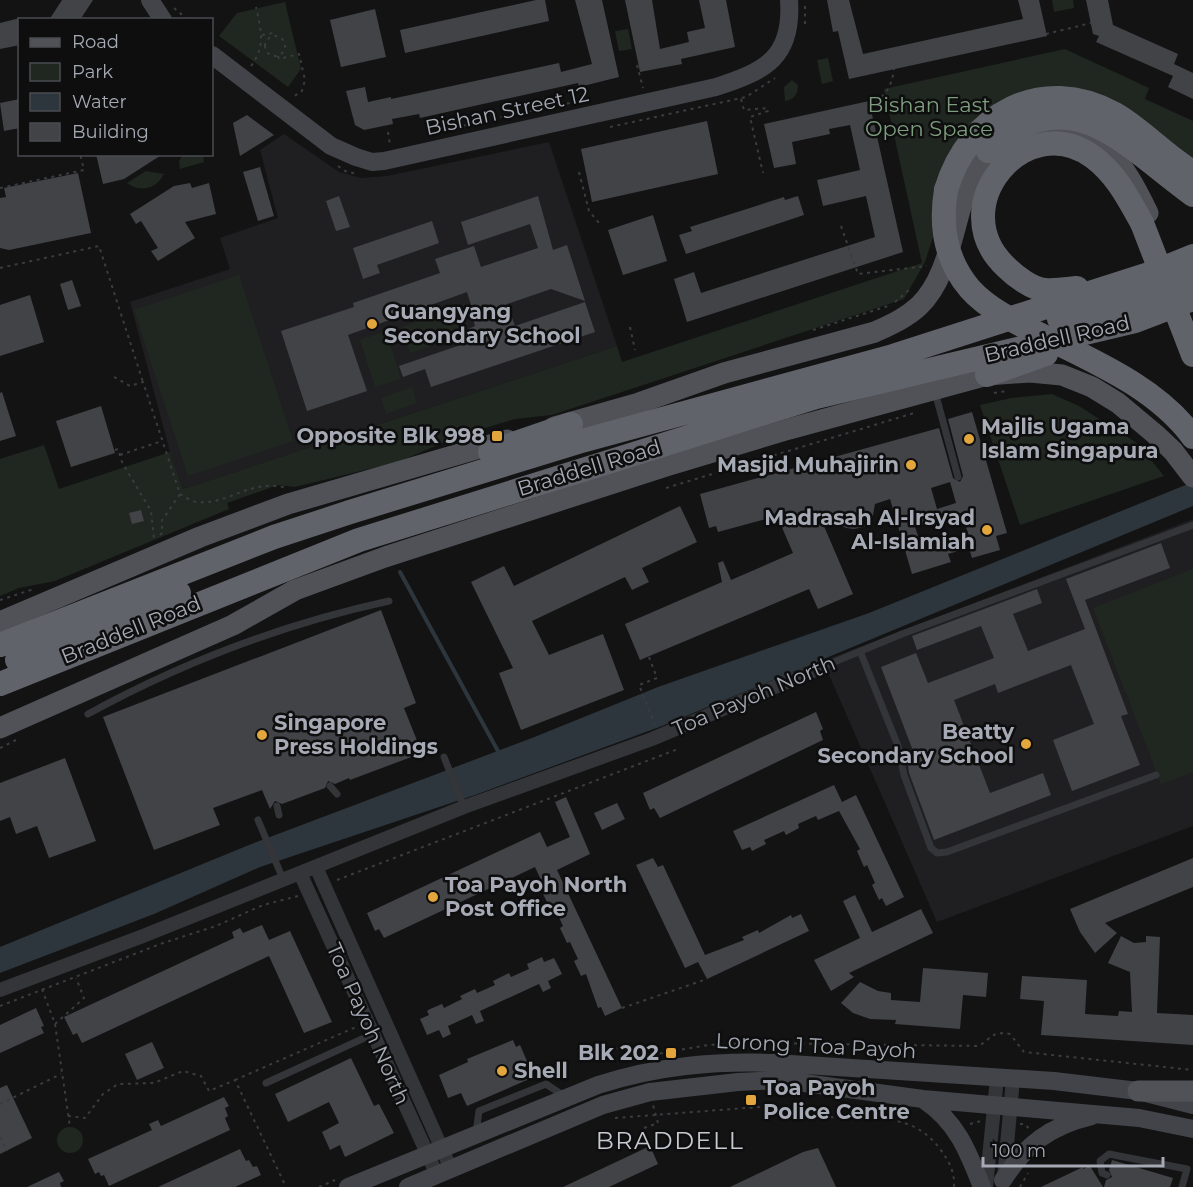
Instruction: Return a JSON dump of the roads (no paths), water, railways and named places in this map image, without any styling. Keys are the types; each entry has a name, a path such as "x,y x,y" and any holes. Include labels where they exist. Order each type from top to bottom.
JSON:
{"highway":[{"path":"1188,169 1115,114 1081,101 1053,98 1026,102 993,117 969,140 953,165 946,190 942,229 958,272 971,289 1004,315 1136,386 1174,415 1193,437"},
{"path":"988,151 1002,138 1029,124 1059,118 1076,119 1096,124 1112,132 1193,195"},
{"path":"1114,285 1043,290 1014,274 992,251 987,239 983,205 986,192 1002,167 1018,154 1048,144 1064,146 1092,156 1107,170 1146,221 1193,354"},
{"name":"Braddell Road","path":"272,532 893,356 1114,285 1193,256"},
{"name":"Braddell Road","path":"893,356 1012,332 1137,298 1193,277"},
{"name":"Braddell Road","path":"0,684 359,540 816,397 1073,333 1135,321 1193,299"},
{"path":"991,384 1135,321"},
{"path":"0,645 126,586 272,532 314,509 571,424"},
{"path":"0,667 280,552 584,451 605,436"}],"main road":[{"path":"150,0 167,13"},
{"name":"Bishan Street 12","path":"213,56 331,146 372,162 384,161 716,87 749,77 775,58 784,44 789,27 789,0"},
{"path":"0,622 200,537 288,504 532,433 571,424 724,373 875,332 897,322 918,306 931,291 939,274 971,178 988,151 1011,140 1046,130 1061,130 1090,138 1104,145 1114,155 1134,184 1146,221"},
{"name":"Braddell Road","path":"0,728 233,625 295,590 395,554 666,466 991,384 1030,372 1062,375 1092,387 1118,403 1173,451 1193,477"},
{"path":"0,714 226,614 295,590"},
{"name":"Lorong 1 Toa Payoh","path":"348,1187 566,1098 640,1072 685,1065 730,1062 1005,1079 1138,1091 1193,1105"},
{"name":"Lorong 1 Toa Payoh","path":"408,1187 603,1105 650,1092 696,1086 782,1080 923,1099 1139,1118 1193,1129"},
{"path":"1138,1091 1193,1091"},
{"path":"923,1099 943,1113 959,1133 984,1187"},
{"path":"1003,1184 1019,1154 1038,1139 1076,1120 1100,1114"}],"street":[{"name":"Toa Payoh North","path":"0,990 71,964 281,876 300,873 316,867 463,804 652,739 822,667"},
{"name":"Toa Payoh North","path":"316,867 434,1151"},
{"name":"Toa Payoh North","path":"300,873 370,1028 444,1172"},
{"path":"984,1187 1002,1105 1005,1079"},
{"path":"1002,1105 1003,1184"}],"lane":[{"path":"935,398 958,477"},
{"name":"Toa Payoh North","path":"822,667 1193,525"},
{"path":"88,714 203,658 278,630 389,601"},
{"path":"860,651 898,746 904,775 931,848 937,853 958,848 1156,775"},
{"path":"444,757 463,804"},
{"path":"330,786 337,794"},
{"path":"277,806 279,815"},
{"path":"258,820 281,876"},
{"path":"266,1083 370,1028"},
{"path":"1107,1175 1102,1173 1100,1161 1109,1154 1187,1169 1182,1187"}],"water":[{"path":"1193,482 1193,506 662,726 475,795 260,867 154,914 0,973 0,947 249,845 532,738 658,687 869,613"}],"waterway":[{"path":"400,572 499,753"}],"place":[{"name":"Guangyang Secondary School","path":"372,324"},
{"name":"Opposite Blk 998","path":"497,436"},
{"name":"Majlis Ugama Islam Singapura","path":"969,439"},
{"name":"Masjid Muhajirin","path":"911,465"},
{"name":"Madrasah Al-Irsyad Al-Islamiah","path":"987,530"},
{"name":"Singapore Press Holdings","path":"262,735"},
{"name":"Beatty Secondary School","path":"1026,744"},
{"name":"Toa Payoh North Post Office","path":"433,897"},
{"name":"Blk 202","path":"671,1053"},
{"name":"Shell","path":"502,1071"},
{"name":"Toa Payoh Police Centre","path":"751,1100"}],"district":[{"name":"BRADDELL","path":"670,1141"}],"park label":[{"name":"Bishan East Open Space","path":"929,117"}]}
